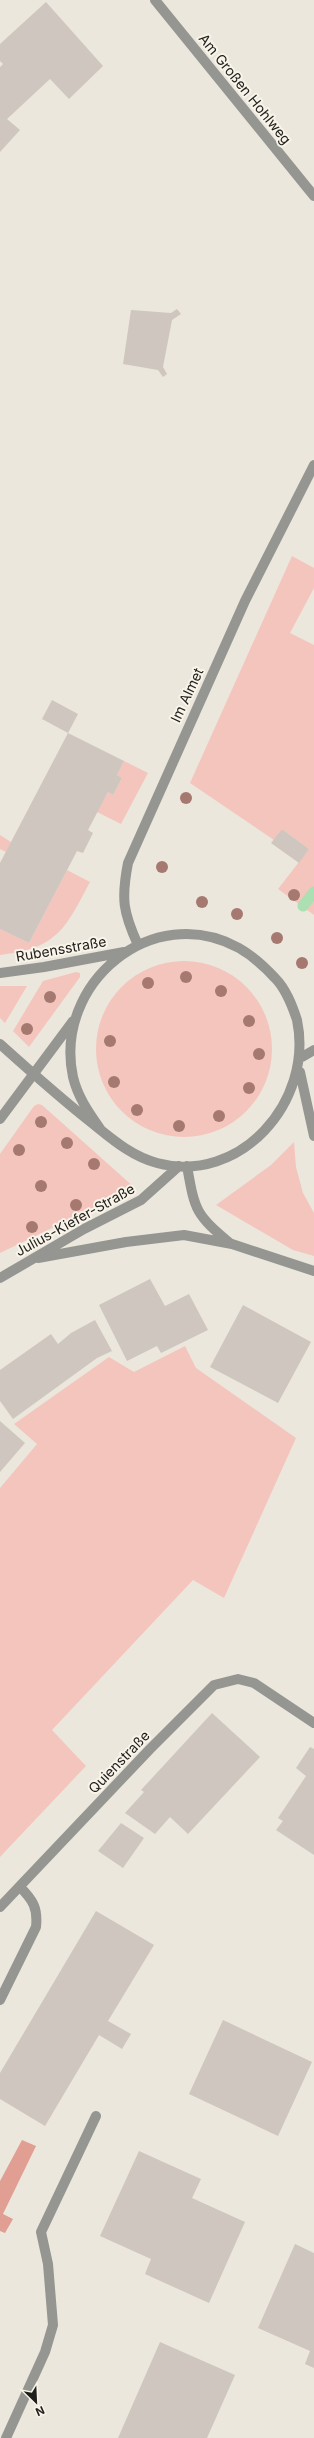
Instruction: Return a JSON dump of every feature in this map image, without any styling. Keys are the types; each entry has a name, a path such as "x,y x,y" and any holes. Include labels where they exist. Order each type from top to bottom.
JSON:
{"street":[{"name":"Am Großen Hohlweg","path":"155,0 314,196"},
{"name":"Im Almet","path":"138,945 126,919 123,894 128,863 246,601 314,465"},
{"path":"0,1044 32,1074 118,1144 137,1156 158,1163 183,1166 207,1164 234,1156 257,1141 277,1122 291,1098 300,1072 302,1056 300,1030 292,1004 279,982 260,962 238,947 213,938 186,935 160,938 138,945 126,951 97,977 84,997 75,1019 70,1048 74,1078 84,1106 101,1130"},
{"name":"Rubensstraße","path":"0,973 44,967 126,951"},
{"path":"0,1119 32,1074 75,1019"},
{"path":"302,1056 314,1050"},
{"path":"300,1072 314,1136"},
{"path":"183,1166 194,1204 205,1222 232,1244"},
{"name":"Julius-Kiefer-Straße","path":"0,1278 38,1258 84,1229 141,1200 183,1166"},
{"path":"38,1258 126,1242 184,1235 232,1244 314,1272"},
{"name":"Quienstraße","path":"0,1907 144,1755 214,1685 238,1679 254,1683 314,1723"},
{"path":"0,2000 36,1927 37,1914 33,1900 20,1887"},
{"path":"6,2438 44,2352 53,2325 48,2264 41,2232 96,2116"}],"shaded area":[{"path":"292,556 314,568 314,588 290,633 314,645 314,915 278,889 309,849 282,829 274,840 190,783"},
{"path":"124,761 148,773 121,824 97,812 108,792 113,795 122,778 117,775"},
{"path":"0,835 11,842 6,852 0,849"},
{"path":"67,870 90,882 66,924 57,934 35,947 19,952 0,955 0,929 29,943"},
{"path":"184,961 201,963 218,968 240,981 252,993 265,1015 270,1032 272,1049 270,1066 265,1083 252,1105 240,1117 218,1130 201,1135 184,1137 167,1135 150,1130 128,1117 116,1105 103,1083 98,1066 96,1049 98,1032 103,1015 116,993 128,981 150,968 167,963"},
{"path":"76,972 80,973 80,977 29,1047 13,1031 43,981"},
{"path":"0,986 27,986 5,1023 0,1018"},
{"path":"38,1104 42,1105 135,1188 0,1253 0,1154 34,1106"},
{"path":"294,1142 296,1167 303,1193 314,1213 314,1256 293,1250 216,1205 271,1165"},
{"path":"185,1346 196,1368 296,1438 224,1598 193,1580 52,1730 86,1766 0,1857 0,1488 37,1444 14,1424 109,1357 134,1372"},
{"path":"22,2140 36,2146 3,2214 13,2219 5,2233 0,2231 0,2181"}],"building":[{"path":"46,2 103,66 69,99 50,79 7,119 20,130 0,152 0,67 3,64 0,61 0,44"},
{"path":"177,309 181,314 172,320 163,367 167,374 163,377 158,370 123,364 131,310 171,313"},
{"path":"52,700 78,714 68,733 42,719"},
{"path":"68,733 124,761 117,775 122,778 113,795 108,792 88,830 93,833 83,853 77,851 29,943 0,929 0,863"},
{"path":"282,829 309,849 299,863 271,843"},
{"path":"150,1279 165,1306 189,1294 208,1330 161,1353 157,1346 127,1361 99,1305"},
{"path":"243,1305 311,1342 278,1403 210,1367"},
{"path":"95,1320 112,1351 97,1358 13,1419 0,1401 0,1370 51,1334 58,1344 71,1333"},
{"path":"0,1421 25,1443 0,1472"},
{"path":"212,1713 260,1757 188,1834 170,1817 155,1834 125,1813 144,1792 141,1790"},
{"path":"310,1747 314,1749 314,1855 276,1830 283,1821 278,1818 306,1776 296,1768"},
{"path":"121,1823 144,1838 123,1868 98,1851"},
{"path":"96,1911 154,1945 108,2021 131,2034 122,2049 99,2035 45,2126 0,2099 0,2073"},
{"path":"223,2020 312,2062 278,2136 189,2094"},
{"path":"139,2151 201,2179 192,2198 245,2222 209,2303 145,2274 151,2259 100,2236"},
{"path":"295,2244 314,2253 314,2368 305,2364 310,2351 258,2328"},
{"path":"160,2342 235,2375 207,2438 118,2438"}],"waterway":[{"path":"303,906 314,892"}]}
